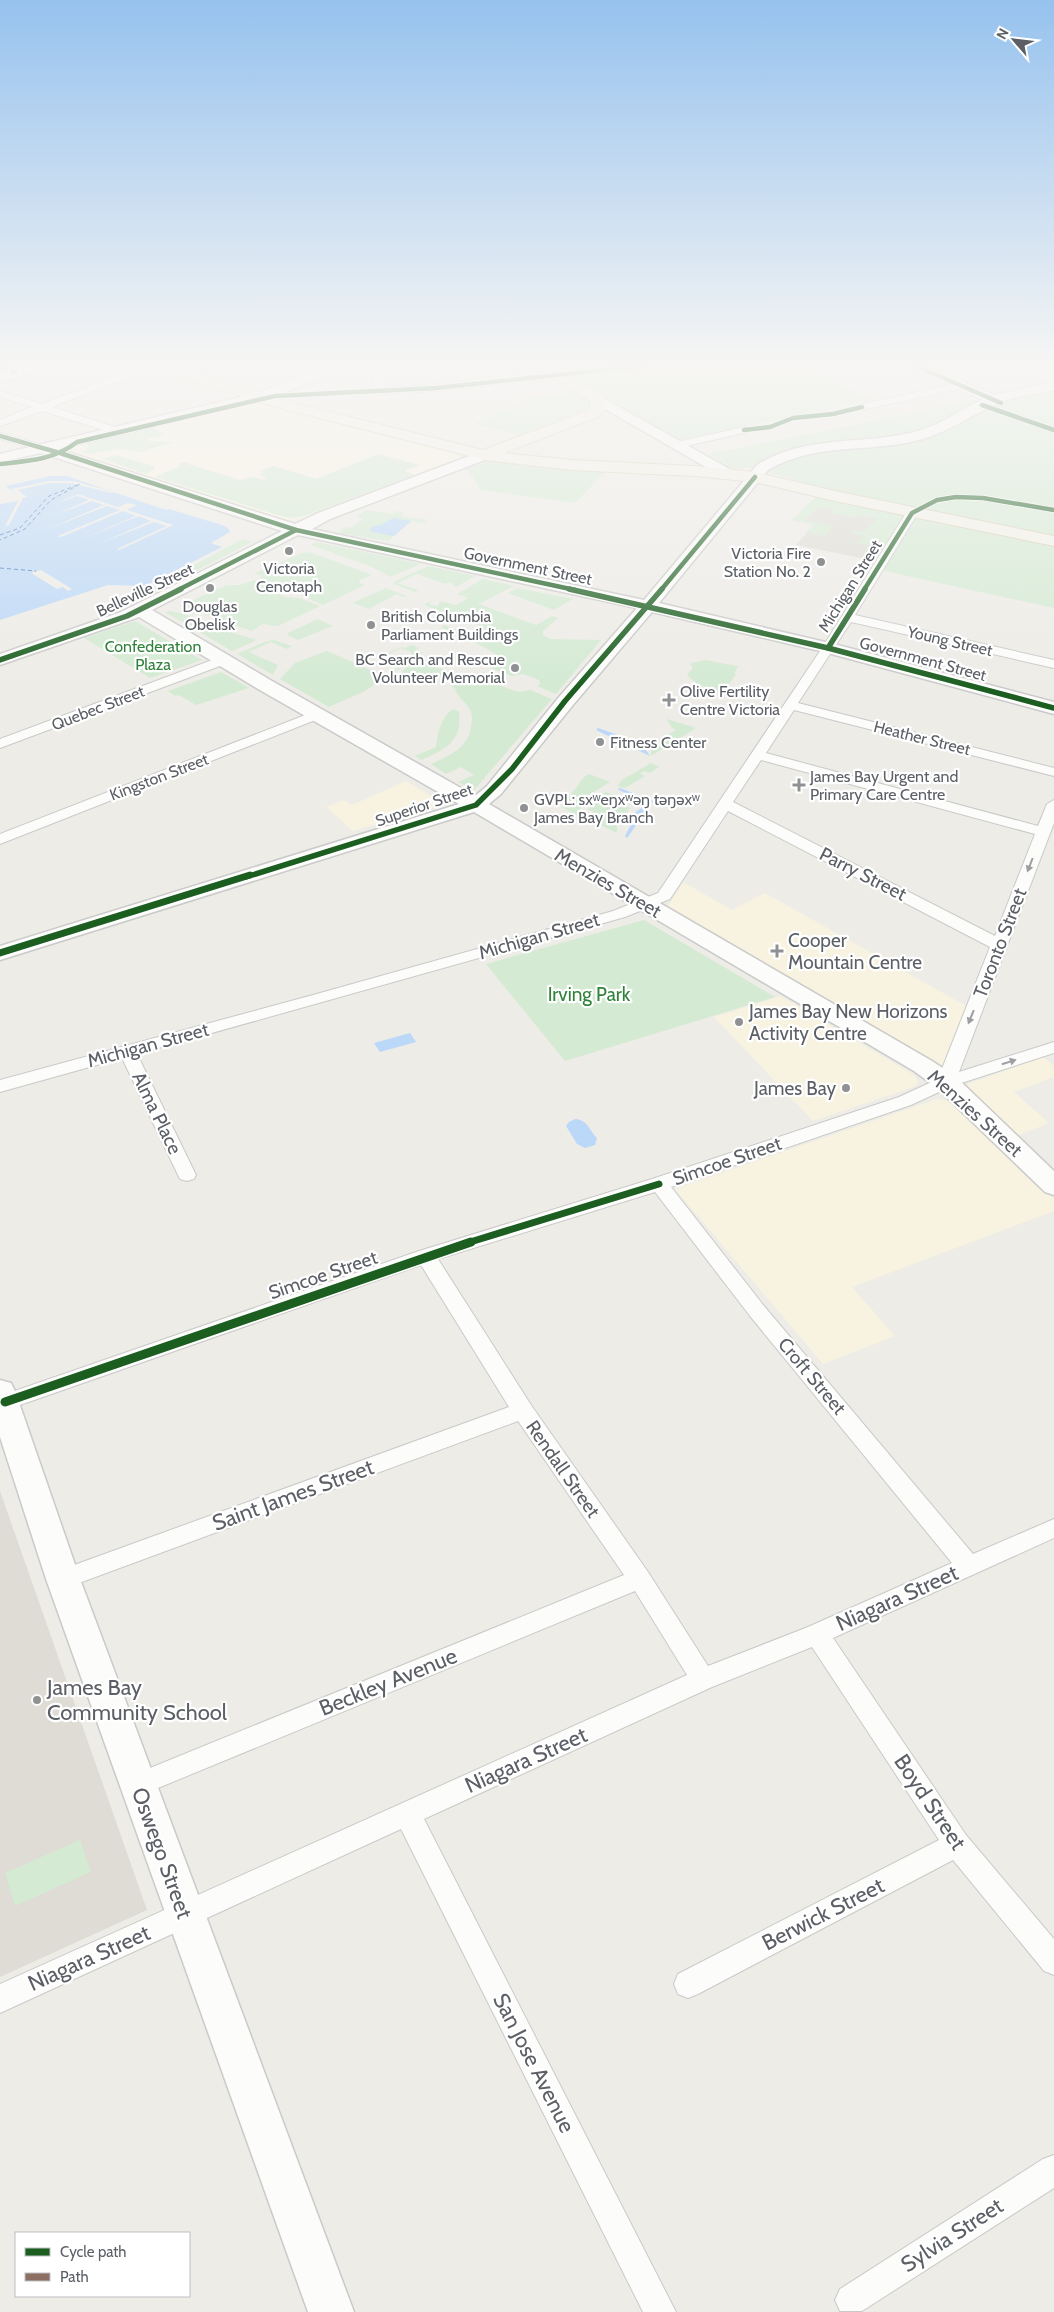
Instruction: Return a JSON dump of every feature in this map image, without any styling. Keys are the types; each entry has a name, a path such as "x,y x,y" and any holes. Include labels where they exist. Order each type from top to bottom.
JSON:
{"main road":[{"path":"724,473 755,476 912,513 1054,541"}],"street":[{"name":"Government Street","path":"119,473 296,530 647,606 828,648 1054,708"},
{"name":"Belleville Street","path":"0,660 112,622 140,610 324,516 438,473"},
{"name":"Superior Street","path":"0,954 476,805 494,790 566,701 758,473"},
{"name":"Michigan Street","path":"0,1086 337,994 646,905 664,896 828,648 912,513"},
{"path":"268,545 271,534 264,520 292,521 324,516"},
{"name":"Menzies Street","path":"140,610 923,1066 946,1082 1054,1186"},
{"name":"Young Street","path":"847,617 1054,664"},
{"name":"Quebec Street","path":"0,744 223,660"},
{"name":"Heather Street","path":"789,705 1054,772"},
{"name":"Kingston Street","path":"0,839 318,714"},
{"path":"758,755 1043,832"},
{"name":"Parry Street","path":"726,804 1000,945"},
{"name":"Toronto Street","path":"946,1082 1054,804"},
{"name":"Simcoe Street","path":"2,1399 426,1256 659,1184 905,1101 946,1082 1054,1047"},
{"name":"Alma Place","path":"127,1051 187,1175"},
{"name":"Croft Street","path":"659,1184 757,1310 968,1565"},
{"name":"Rendall Street","path":"426,1256 523,1411 640,1579 703,1679"},
{"name":"Oswego Street","path":"2,1399 63,1579 137,1785 331,2312"},
{"name":"Saint James Street","path":"63,1579 523,1411"},
{"name":"Niagara Street","path":"0,1999 703,1679 816,1634 1054,1528"},
{"name":"Beckley Avenue","path":"137,1785 640,1579"},
{"name":"Boyd Street","path":"816,1634 957,1844 1054,1960"},
{"name":"San Jose Avenue","path":"407,1814 660,2312"},
{"name":"Berwick Street","path":"688,1984 957,1844"},
{"name":"Sylvia Street","path":"851,2300 1054,2170"}],"shaded area":[{"path":"135,473 421,473 304,518 290,520 279,519 200,493 191,492"},
{"path":"815,498 895,514 866,559 796,545 814,525 792,520"},
{"path":"406,781 444,804 353,831 326,807 343,800 352,805"},
{"path":"683,882 732,910 765,893 968,1007 947,1060 943,1065 935,1064 666,910"},
{"path":"781,996 914,1075 918,1082 914,1087 813,1121 714,1017"},
{"path":"1043,1057 1054,1066 1054,1077 1014,1092 1049,1123 1014,1137 962,1086"},
{"path":"937,1099 950,1101 955,1104 1054,1198 1054,1211 852,1287 895,1336 823,1364 675,1189"},
{"name":"James Bay Community School","path":"0,1491 147,1910 0,1977"}],"green space":[{"path":"165,473 217,473 240,480 254,477 263,480 267,478 259,475 263,473 296,473 316,479 331,473 409,473 414,475 304,516 293,518 281,516 155,477"},
{"path":"470,473 604,473 575,503 481,490"},
{"path":"770,473 1054,473 1054,538 835,491"},
{"path":"818,495 904,515 886,545 872,558 866,559 873,546 857,543 864,536 851,533 854,530 863,532 877,519 860,515 857,518 832,513 835,510 819,507 805,520 834,526 824,536 806,532 814,524 792,520"},
{"path":"366,510 393,514 396,511 403,512 400,516 427,520 424,523 411,521 388,541 338,533 345,527 351,528 363,519 357,517"},
{"path":"915,517 1054,546 1054,608 880,570"},
{"path":"243,539 252,542 141,599 133,595 144,591"},
{"path":"317,542 421,564 390,577 372,567 310,545"},
{"path":"310,552 372,575 360,580 359,583 365,585 323,605 302,596 303,591 286,590 258,579 263,577 255,573 302,553"},
{"path":"428,566 475,576 456,587 450,582 445,584 417,574 397,583 418,590 415,592 394,584 395,581"},
{"path":"483,579 514,586 479,604 536,625 552,616 558,618 543,631 543,635 550,639 601,640 556,694 537,686 540,684 539,680 523,674 511,676 491,668 501,662 501,658 486,648 441,627 445,625 466,634 482,626 463,620 466,618 460,618 424,605 431,601 430,605 438,606 440,601 456,605 468,598 457,594"},
{"path":"255,580 283,592 281,595 284,597 299,598 320,606 278,626 262,624 252,631 180,606 189,604 193,600 227,585 240,585"},
{"path":"386,588 406,596 403,597 397,594 369,609 352,603"},
{"path":"517,588 573,599 554,610 508,593"},
{"path":"165,612 185,614 257,640 232,651"},
{"path":"318,619 333,626 298,640 287,635 288,633"},
{"name":"Confederation Plaza","path":"135,621 202,660 150,678 84,638"},
{"path":"274,640 292,646 287,649 271,642 249,652 278,665 273,675 237,654 264,642"},
{"path":"411,645 419,648 415,650 423,653 419,655 423,657 416,660 453,673 440,677 397,677 412,661 411,652 401,648 387,655 402,665 401,668 363,692 329,707 280,679 295,663 327,651 384,676 400,667 377,658 401,647 405,648"},
{"path":"706,660 741,667 738,667 734,673 736,674 724,691 704,687 687,675 693,668 691,663"},
{"path":"221,672 249,688 196,705 168,691"},
{"path":"484,672 504,680 501,681 501,686 518,692 530,690 552,699 474,790 458,782 474,775 461,767 446,774 431,764 457,750 462,746 469,734 472,720 471,712 455,688 451,686"},
{"path":"454,709 459,712 458,730 455,737 445,748 438,752 421,760 415,756 436,747 443,720"},
{"path":"667,719 696,728 651,756 652,745 676,730 672,728"},
{"path":"651,763 659,767 650,773 644,771 640,774 645,776 625,788 618,786 622,780"},
{"path":"589,774 610,782 585,797 578,816 562,807 583,778"},
{"path":"606,792 626,799 629,809 617,823 617,833 600,825 605,816 588,810 593,799"},
{"name":"Irving Park","path":"644,920 775,997 565,1061 486,964"},
{"path":"80,1840 91,1872 15,1906 5,1873"}],"water":[{"path":"51,476 67,476 166,510 169,509 222,525 228,528 230,532 211,543 222,547 145,586 108,585 0,620 0,486"},
{"path":"393,518 411,521 394,536 371,532 370,529 373,526 381,525"},
{"path":"598,728 641,743 650,756 596,730"},
{"path":"620,788 653,801 627,838 625,836 633,821 633,814 643,807 642,804 618,789"},
{"path":"410,1033 416,1042 380,1052 374,1043"},
{"path":"575,1119 583,1121 588,1126 597,1138 595,1145 585,1148 577,1144 566,1126"}],"pier":[{"path":"49,481 73,481 114,492 70,483 49,483 18,490 27,497 23,498 9,525 5,526 18,501 0,504 0,486 4,485 19,496 11,489"},
{"path":"78,494 118,507 128,503 137,505 127,510 173,525 119,550 117,549 167,526 154,522 98,544 151,521 139,516 74,542 136,516 123,511 61,537 58,536 120,510 107,506 43,531 104,505 92,501 50,517 89,500 77,496 56,503"},
{"path":"41,570 72,589 68,591 63,587 57,589 31,573"}],"ferry route":[{"path":"0,535 20,528 49,496 80,484 51,500 25,529 0,540"},
{"path":"0,568 36,571"}],"cycle path":[{"path":"121,473 296,530 659,608 828,648 1054,708"},
{"path":"0,953 476,805 501,782 565,701 755,477"},
{"path":"828,648 912,513 937,500 956,497 983,498 1054,510"},
{"path":"0,660 127,616 296,530"},
{"path":"5,1402 426,1256 659,1184"}],"place":[{"name":"Victoria Cenotaph","path":"289,551"},
{"name":"Victoria Fire Station No. 2","path":"821,562"},
{"name":"Douglas Obelisk","path":"210,588"},
{"name":"British Columbia Parliament Buildings","path":"371,625"},
{"name":"BC Search and Rescue Volunteer Memorial","path":"515,668"},
{"name":"Olive Fertility Centre Victoria","path":"669,700"},
{"name":"Fitness Center","path":"600,742"},
{"name":"James Bay Urgent and Primary Care Centre","path":"799,785"},
{"name":"GVPL: sxʷeŋxʷəŋ təŋəxʷ James Bay Branch","path":"524,808"},
{"name":"Cooper Mountain Centre","path":"777,951"},
{"name":"James Bay New Horizons Activity Centre","path":"739,1022"},
{"name":"James Bay","path":"846,1088"},
{"name":"James Bay Community School","path":"37,1700"}]}
